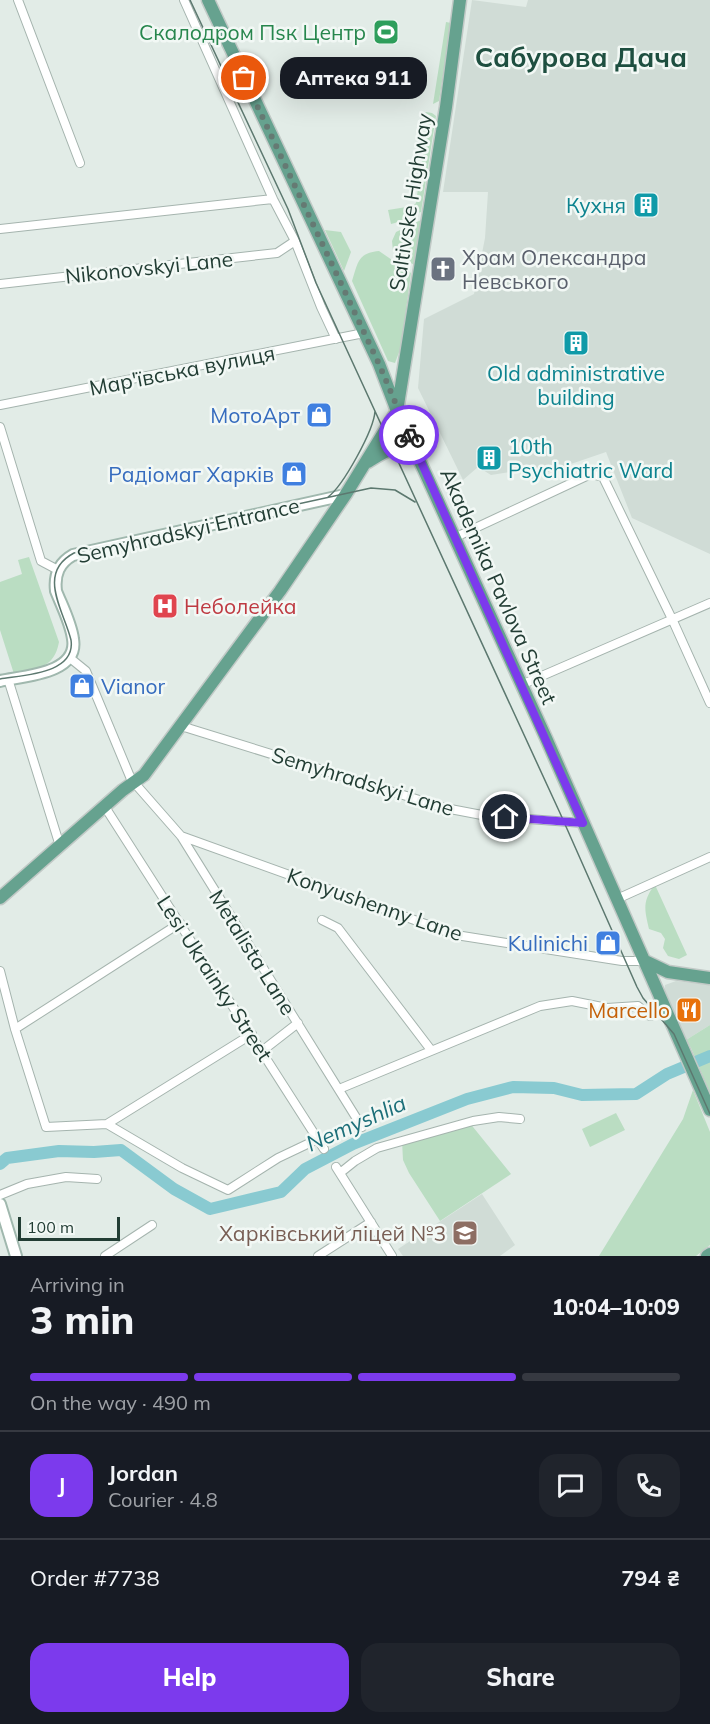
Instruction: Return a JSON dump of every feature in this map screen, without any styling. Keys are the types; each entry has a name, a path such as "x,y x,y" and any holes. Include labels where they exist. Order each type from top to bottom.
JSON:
{"main road":[{"name":"Akademika Pavlova Street","path":"208,0 379,364 397,411 456,537 710,1110"},
{"name":"Saltivske Highway","path":"397,411 446,107 460,0"},
{"path":"379,364 388,370 395,370 405,358"},
{"path":"0,898 123,790 144,775 280,591 345,495 397,411"},
{"path":"364,465 385,452 397,448 406,449 419,457"},
{"name":"Semyhradskyi Entrance","path":"70,658 74,639 56,591 56,580 58,570 65,560 73,555 345,495"},
{"path":"4,680 56,669 70,658"},
{"path":"645,961 668,972 710,978"},
{"path":"0,1204 16,1256"}],"street":[{"path":"18,0 80,163"},
{"path":"184,0 273,199 295,241 336,339"},
{"path":"0,229 273,199"},
{"name":"Nikonovskyi Lane","path":"0,284 277,253 295,241"},
{"name":"Мар'ївська вулиця","path":"0,405 364,333"},
{"path":"0,427 41,561 58,570"},
{"path":"456,537 591,474 600,475 673,621 710,703"},
{"path":"521,686 710,603"},
{"name":"Metalista Lane","path":"70,658 86,671 129,775 181,836 362,1127"},
{"path":"4,680 60,846"},
{"name":"Semyhradskyi Lane","path":"182,726 445,808 487,816 583,823"},
{"name":"Lesi Ukrainky Street","path":"105,807 324,1149"},
{"name":"Konyushenny Lane","path":"181,836 456,935 621,961 645,961"},
{"path":"617,899 710,857"},
{"path":"321,920 339,928 431,1050"},
{"path":"15,1029 180,923"},
{"path":"0,971 15,1029 46,1127 107,1124 252,1034"},
{"path":"339,1089 540,1006 572,1001 610,1008 639,1006 650,1016 666,1010"},
{"path":"262,1051 298,1023"},
{"path":"392,1256 338,1170 377,1148 473,1121 499,1117 519,1119"},
{"path":"107,1124 182,1168 228,1190 278,1158 318,1139"},
{"path":"0,1195 27,1184 66,1177 97,1179"},
{"path":"318,1256 371,1222"},
{"path":"105,1256 152,1225"}],"shaded area":[{"path":"472,0 526,7 528,0 710,0 710,554 632,518 606,452 527,479 522,470 491,475 478,467 463,480 418,388 424,319 474,294 485,238 488,192 443,192"},
{"path":"676,981 710,985 710,1025 686,1040 664,994 665,985"},
{"name":"Харківський ліцей №3","path":"482,1194 515,1245 500,1256 403,1256 398,1249"}],"green space":[{"name":"Скалодром Пsк Центр","path":"392,22 398,33 380,41 374,30"},
{"path":"446,22 451,23 439,101 433,104"},
{"path":"426,112 436,116 421,212 391,224 388,210 413,206 416,203 427,124 421,117"},
{"path":"421,220 414,265 393,251 392,241 396,232"},
{"path":"325,230 341,232 351,252 344,271"},
{"path":"379,251 411,273 401,347 395,363 388,361 352,281 363,256"},
{"path":"29,557 59,642 57,651 49,662 43,666 14,674 0,630 0,582 22,574 18,560"},
{"path":"653,887 656,887 687,955 679,959 668,956 663,948 665,939 661,933 649,929 645,907"},
{"path":"710,1025 710,1093 686,1040"},
{"path":"693,1090 710,1132 710,1245 696,1256 599,1256 683,1119"},
{"path":"616,1113 625,1130 590,1147 582,1129"},
{"path":"469,1122 511,1174 440,1221 409,1173 403,1160 402,1141"}],"waterway":[{"name":"Nemyshlia","path":"0,1164 7,1158 59,1151 121,1150 174,1189 210,1209 281,1192 305,1169 353,1144 467,1099 513,1087 554,1088 582,1095 636,1094 667,1074 710,1056"}],"tram line":[{"path":"190,0 288,209 316,283 560,813 637,987 643,998 674,1034 710,1114"},
{"path":"328,497 342,482 357,457 375,411"},
{"path":"0,679 46,671 65,660 70,651 71,640 59,605 55,582 57,571 63,561 74,553 371,488 395,490 415,502"}],"way so far":[{"path":"244,78 379,364 409,435"}],"place":[{"name":"Скалодром Пsк Центр","path":"386,32"},
{"name":"Аптека 911","path":"244,78"},
{"name":"Кухня","path":"646,205"},
{"name":"Храм Олександра Невського","path":"443,269"},
{"name":"Old administrative building","path":"576,343"},
{"name":"МотоАрт","path":"319,415"},
{"name":"10th Psychiatric Ward","path":"489,458"},
{"name":"Радіомаг Харків","path":"294,474"},
{"name":"Неболейка","path":"165,606"},
{"name":"Vianor","path":"82,686"},
{"name":"Kulinichi","path":"608,943"},
{"name":"Marcello","path":"689,1010"},
{"name":"Харківський ліцей №3","path":"465,1233"}],"district":[{"name":"Сабурова Дача","path":"581,57"}],"route":[{"path":"409,435 583,823 505,817"}]}
